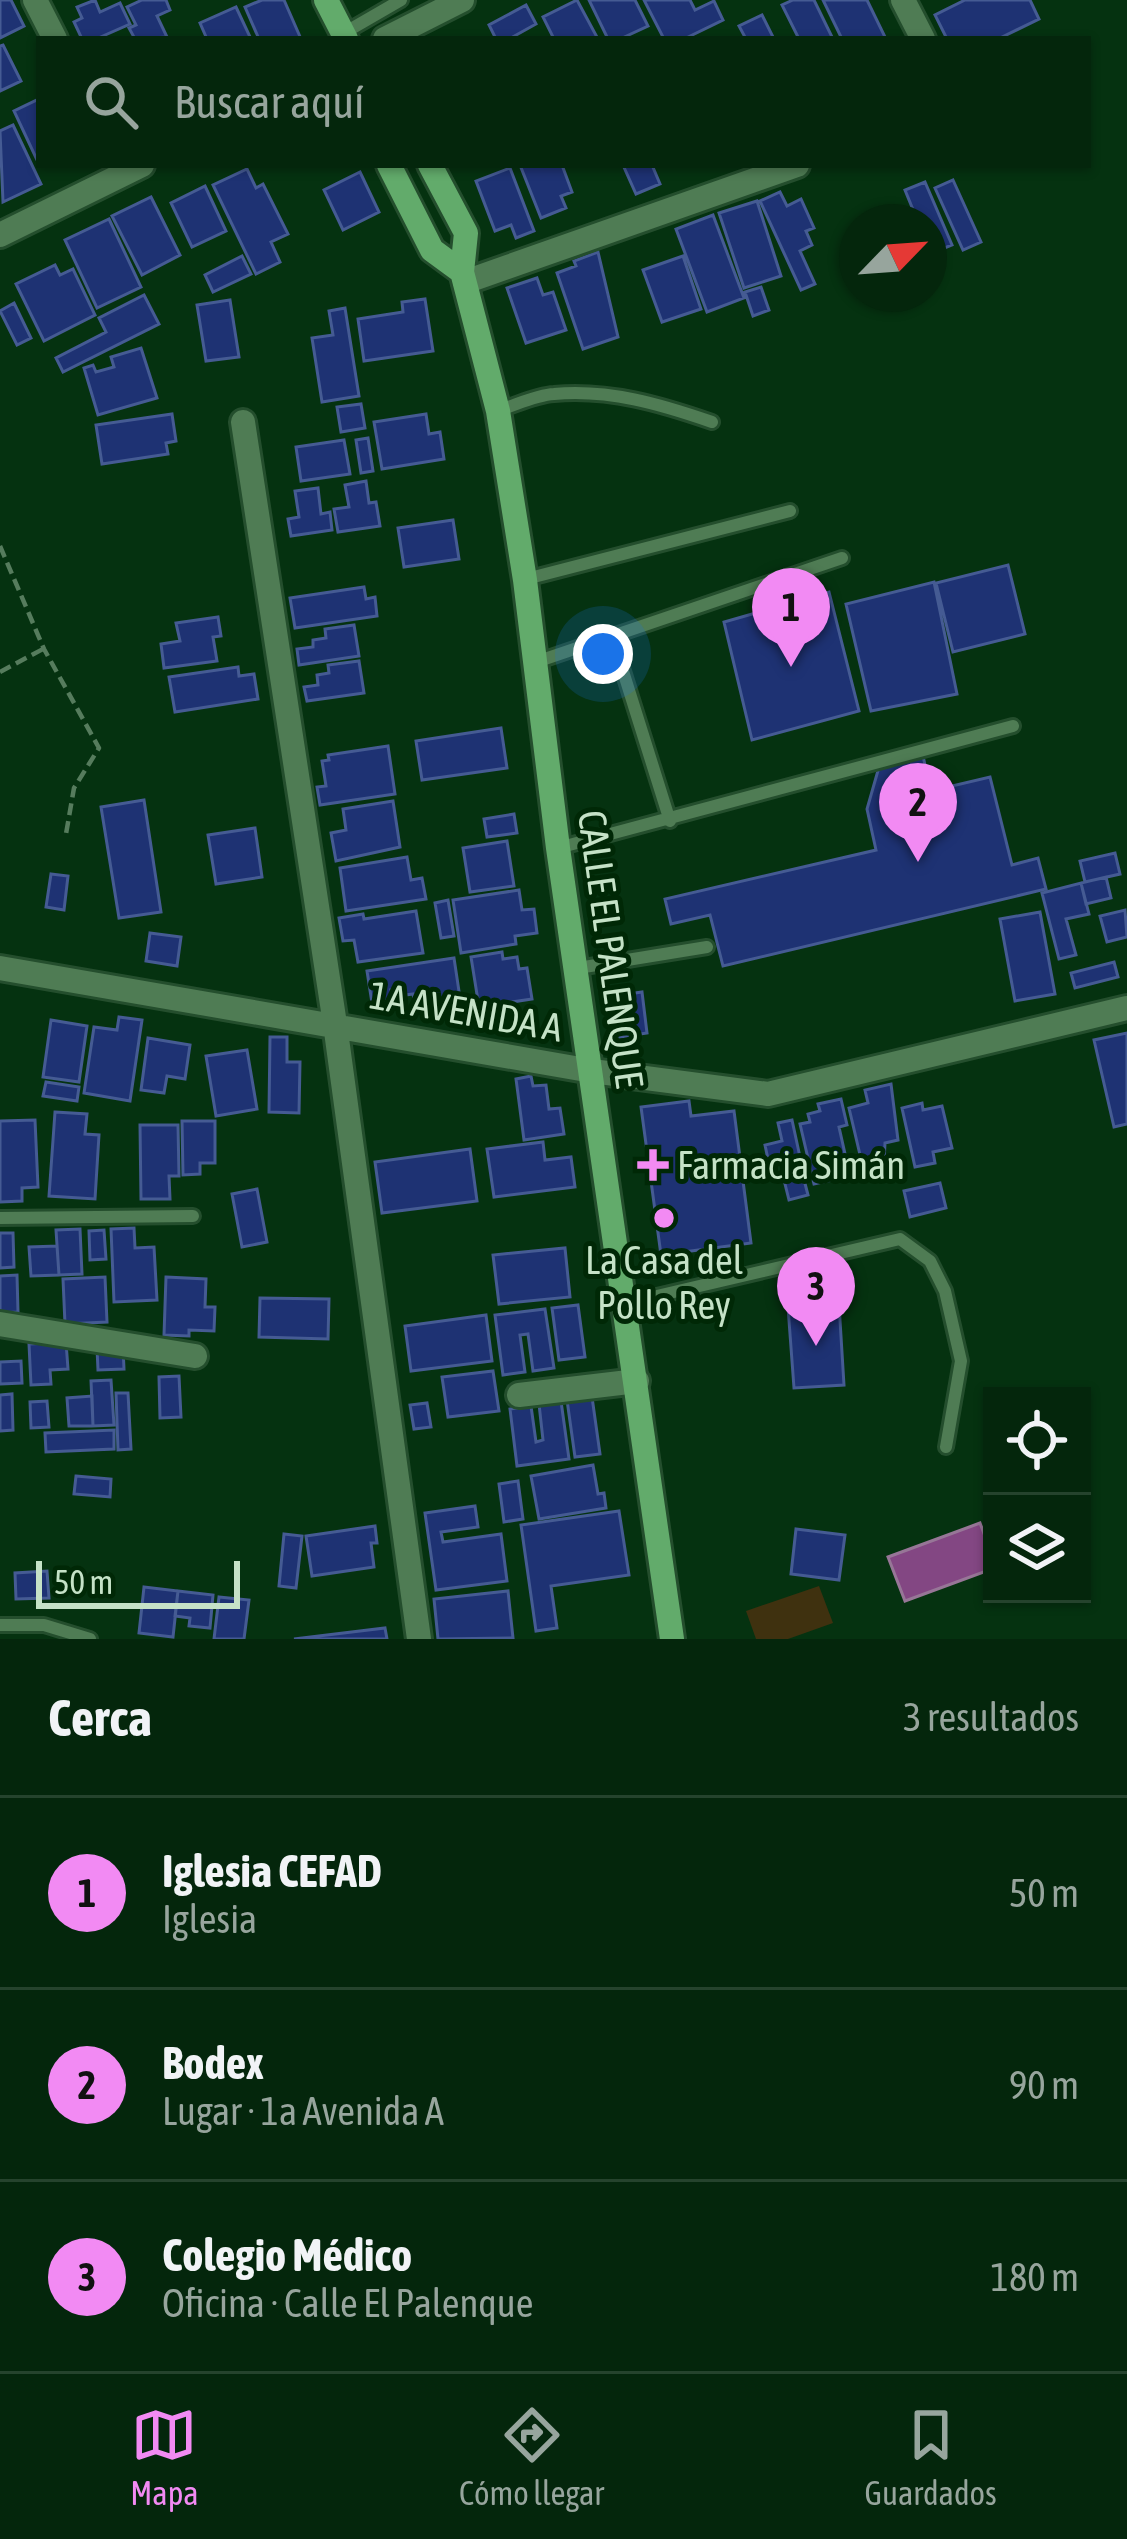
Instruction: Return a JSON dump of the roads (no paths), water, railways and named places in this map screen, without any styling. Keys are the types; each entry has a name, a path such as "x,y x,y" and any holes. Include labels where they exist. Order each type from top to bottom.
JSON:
{"street":[{"path":"35,0 53,36"},
{"path":"326,0 344,36"},
{"path":"391,36 462,0"},
{"path":"903,0 921,36"},
{"path":"0,235 129,168"},
{"path":"391,168 433,250 464,277 788,168"},
{"name":"CALLE EL PALENQUE","path":"432,168 466,233 464,277 498,411 672,1639"},
{"path":"243,422 335,1024 419,1639"},
{"name":"1A AVENIDA A","path":"0,968 592,1071 768,1094 1127,1008"},
{"path":"0,1324 195,1356"},
{"path":"519,1395 638,1381"}],"lane":[{"path":"344,36 401,0"},
{"path":"498,411 550,394 605,394 653,401 712,422"},
{"path":"525,580 790,511"},
{"path":"536,662 842,558"},
{"path":"612,636 670,821"},
{"path":"559,848 1013,726"},
{"path":"578,968 707,946"},
{"path":"0,1218 193,1216"},
{"path":"627,1303 900,1239 930,1261 945,1291 961,1361 946,1447"},
{"path":"0,1625 44,1625 90,1639"}],"place":[{"name":"Iglesia CEFAD","path":"791,667"},
{"name":"Bodex","path":"918,862"},
{"name":"Farmacia Simán","path":"653,1165"},
{"name":"La Casa del Pollo Rey","path":"664,1218"},
{"name":"Colegio Médico","path":"816,1346"}]}
